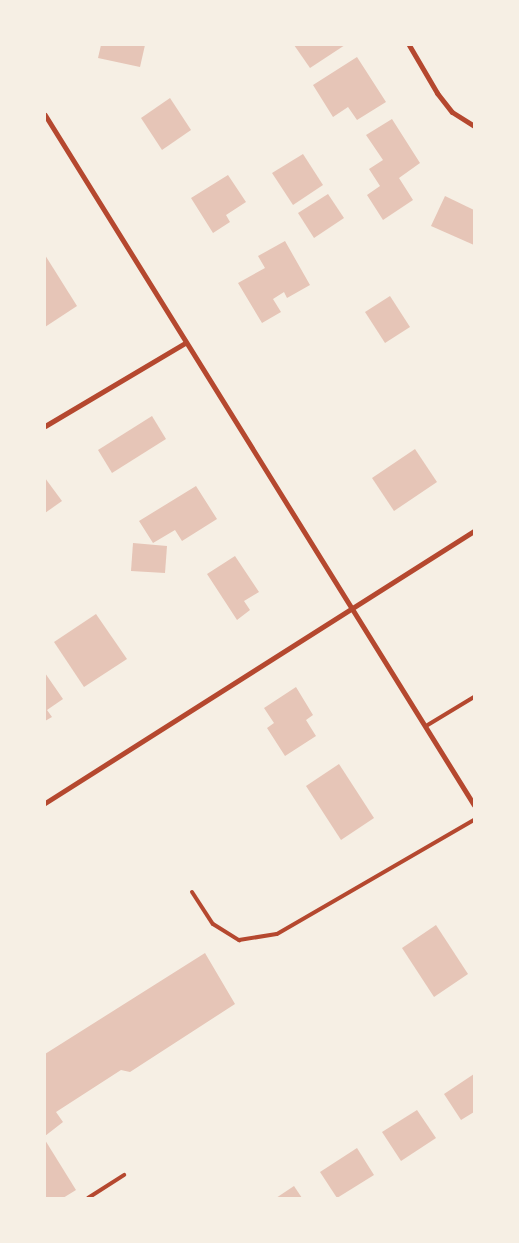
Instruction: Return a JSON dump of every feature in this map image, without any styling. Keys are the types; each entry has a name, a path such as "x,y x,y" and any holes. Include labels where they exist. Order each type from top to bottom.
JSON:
{"street":[{"path":"409,45 452,112 474,126"},
{"path":"45,115 474,805"},
{"path":"45,426 185,343"},
{"path":"45,803 474,531"}],"lane":[{"path":"426,726 474,697"},
{"path":"192,892 213,924 239,940 277,934 474,820"},
{"path":"88,1198 124,1175"}],"building":[{"path":"101,45 145,45 140,67 98,58"},
{"path":"294,45 345,45 310,68"},
{"path":"357,57 386,102 357,120 348,107 333,117 313,85"},
{"path":"170,98 191,130 162,150 141,118"},
{"path":"392,119 420,163 399,178 413,200 383,220 367,195 380,186 369,169 383,160 366,135"},
{"path":"303,154 323,185 293,205 272,173"},
{"path":"228,175 246,202 226,215 230,222 213,233 191,198"},
{"path":"328,194 344,218 314,238 298,213"},
{"path":"445,196 474,210 474,245 431,226"},
{"path":"285,241 310,285 287,298 284,292 273,299 281,312 262,323 238,283 265,268 258,256"},
{"path":"45,255 77,306 45,327"},
{"path":"390,296 410,327 385,343 365,312"},
{"path":"152,416 166,439 112,473 98,450"},
{"path":"415,449 437,482 394,511 372,478"},
{"path":"45,478 62,501 45,513"},
{"path":"196,486 217,519 182,541 175,530 153,543 139,521"},
{"path":"133,543 167,546 165,573 131,571"},
{"path":"235,556 259,592 244,601 250,610 237,620 207,574"},
{"path":"96,614 127,659 84,687 54,642"},
{"path":"45,673 63,699 47,710 52,717 45,721"},
{"path":"296,687 313,715 306,720 316,736 285,756 267,728 274,723 264,708"},
{"path":"339,764 374,818 341,840 306,786"},
{"path":"436,925 468,974 434,997 402,948"},
{"path":"205,953 235,1004 130,1072 121,1070 56,1112 63,1122 45,1136 45,1054"},
{"path":"474,1074 474,1112 461,1120 444,1094"},
{"path":"417,1110 436,1138 401,1161 382,1132"},
{"path":"45,1140 76,1190 63,1198 45,1198"},
{"path":"357,1148 374,1175 337,1198 320,1172"},
{"path":"294,1186 302,1198 276,1198"}]}
